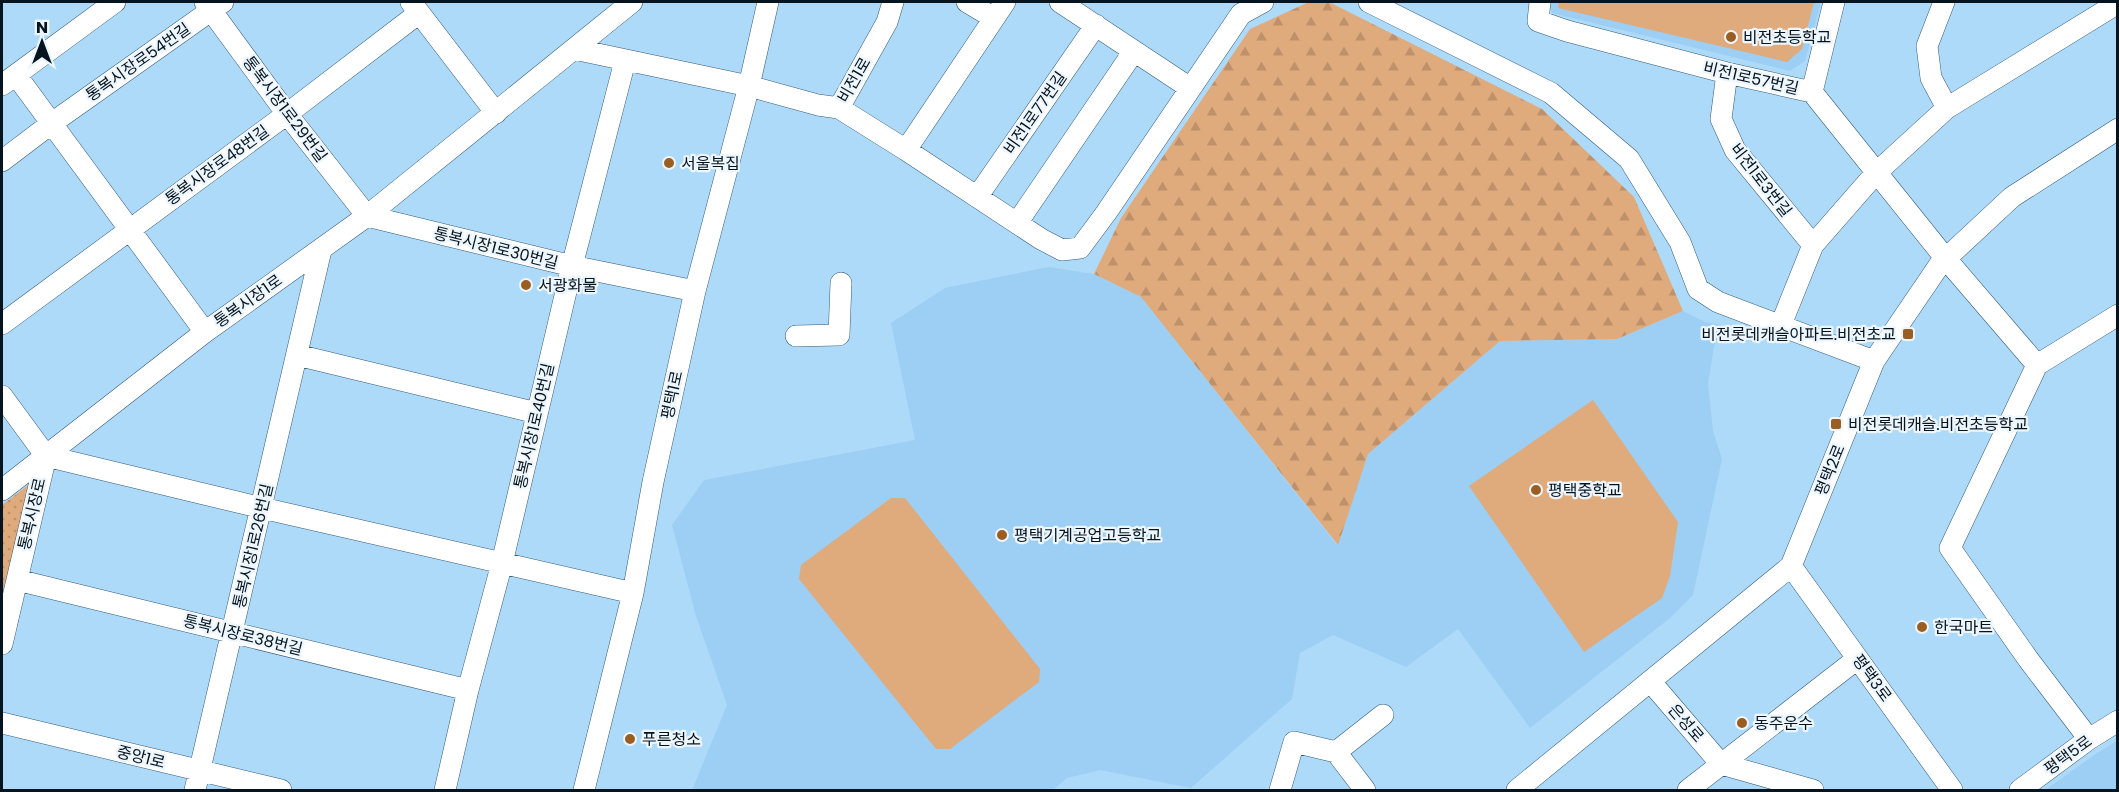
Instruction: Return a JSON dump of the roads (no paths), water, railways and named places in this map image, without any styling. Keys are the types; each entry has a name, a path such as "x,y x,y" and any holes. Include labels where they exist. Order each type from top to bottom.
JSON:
{"street":[{"path":"115,2 9,80 52,123 205,332"},
{"name":"통복시장1로","path":"2,490 205,332 367,216 632,2"},
{"name":"평택1로","path":"584,790 633,593 653,482 695,291 749,86 768,2"},
{"name":"비전1로","path":"749,86 818,105 839,108 887,22 893,2"},
{"path":"906,150 1000,10 967,2"},
{"path":"1060,2 1190,88"},
{"path":"839,108 1041,239 1062,250 1080,248 1241,14 1263,2"},
{"path":"1369,2 1551,93 1629,159 1680,242 1698,289 1718,302 1874,361"},
{"name":"비전1로57번길","path":"1540,2 1538,21 1567,31 1727,74 1812,92 1946,259 2037,365"},
{"path":"1812,92 1834,2"},
{"path":"1944,2 1927,46 1931,78 1947,108"},
{"name":"통복시장1로29번길","path":"213,4 287,114 367,216"},
{"name":"통복시장로54번길","path":"2,161 213,4"},
{"path":"1780,327 1813,245 1876,173 1947,108 2111,4"},
{"path":"415,7 496,113"},
{"name":"통복시장로48번길","path":"2,324 287,114 415,7"},
{"name":"비전1로77번길","path":"977,197 1096,25"},
{"path":"574,49 749,86"},
{"path":"1017,223 1134,51"},
{"name":"통복시장1로40번길","path":"445,790 468,690 502,563 572,266 625,61"},
{"name":"비전1로3번길","path":"1727,74 1721,119 1735,150 1813,245"},
{"name":"평택2로","path":"1517,790 1791,566 1874,361 1946,259 2012,197 2118,129"},
{"name":"통복시장1로30번길","path":"367,216 572,266 695,291"},
{"name":"통복시장1로26번길","path":"197,781 321,250"},
{"path":"796,336 839,335 841,283"},
{"path":"2089,739 1950,548 2037,365 2118,315"},
{"path":"297,355 537,413"},
{"name":"통복시장로","path":"2,396 46,456 2,644"},
{"path":"46,456 633,593"},
{"name":"평택3로","path":"1791,566 1952,790"},
{"name":"통복시장로38번길","path":"17,580 468,690"},
{"path":"1688,790 1857,658"},
{"name":"은성로","path":"1650,681 1721,764"},
{"path":"1335,752 1383,715"},
{"name":"평택5로","path":"2020,790 2089,739 2118,721"},
{"name":"중앙1로","path":"2,723 197,781 280,790"},
{"path":"1280,790 1294,742 1335,752 1365,790"},
{"path":"1721,764 1813,790"}],"place":[{"name":"비전초등학교","path":"1731,37"},
{"name":"서울복집","path":"669,163"},
{"name":"서광화물","path":"526,285"},
{"name":"비전롯데캐슬아파트.비전초교","path":"1908,334"},
{"name":"비전롯데캐슬.비전초등학교","path":"1836,424"},
{"name":"평택중학교","path":"1536,490"},
{"name":"평택기계공업고등학교","path":"1002,535"},
{"name":"한국마트","path":"1922,627"},
{"name":"동주운수","path":"1742,723"},
{"name":"푸른청소","path":"630,739"}]}
